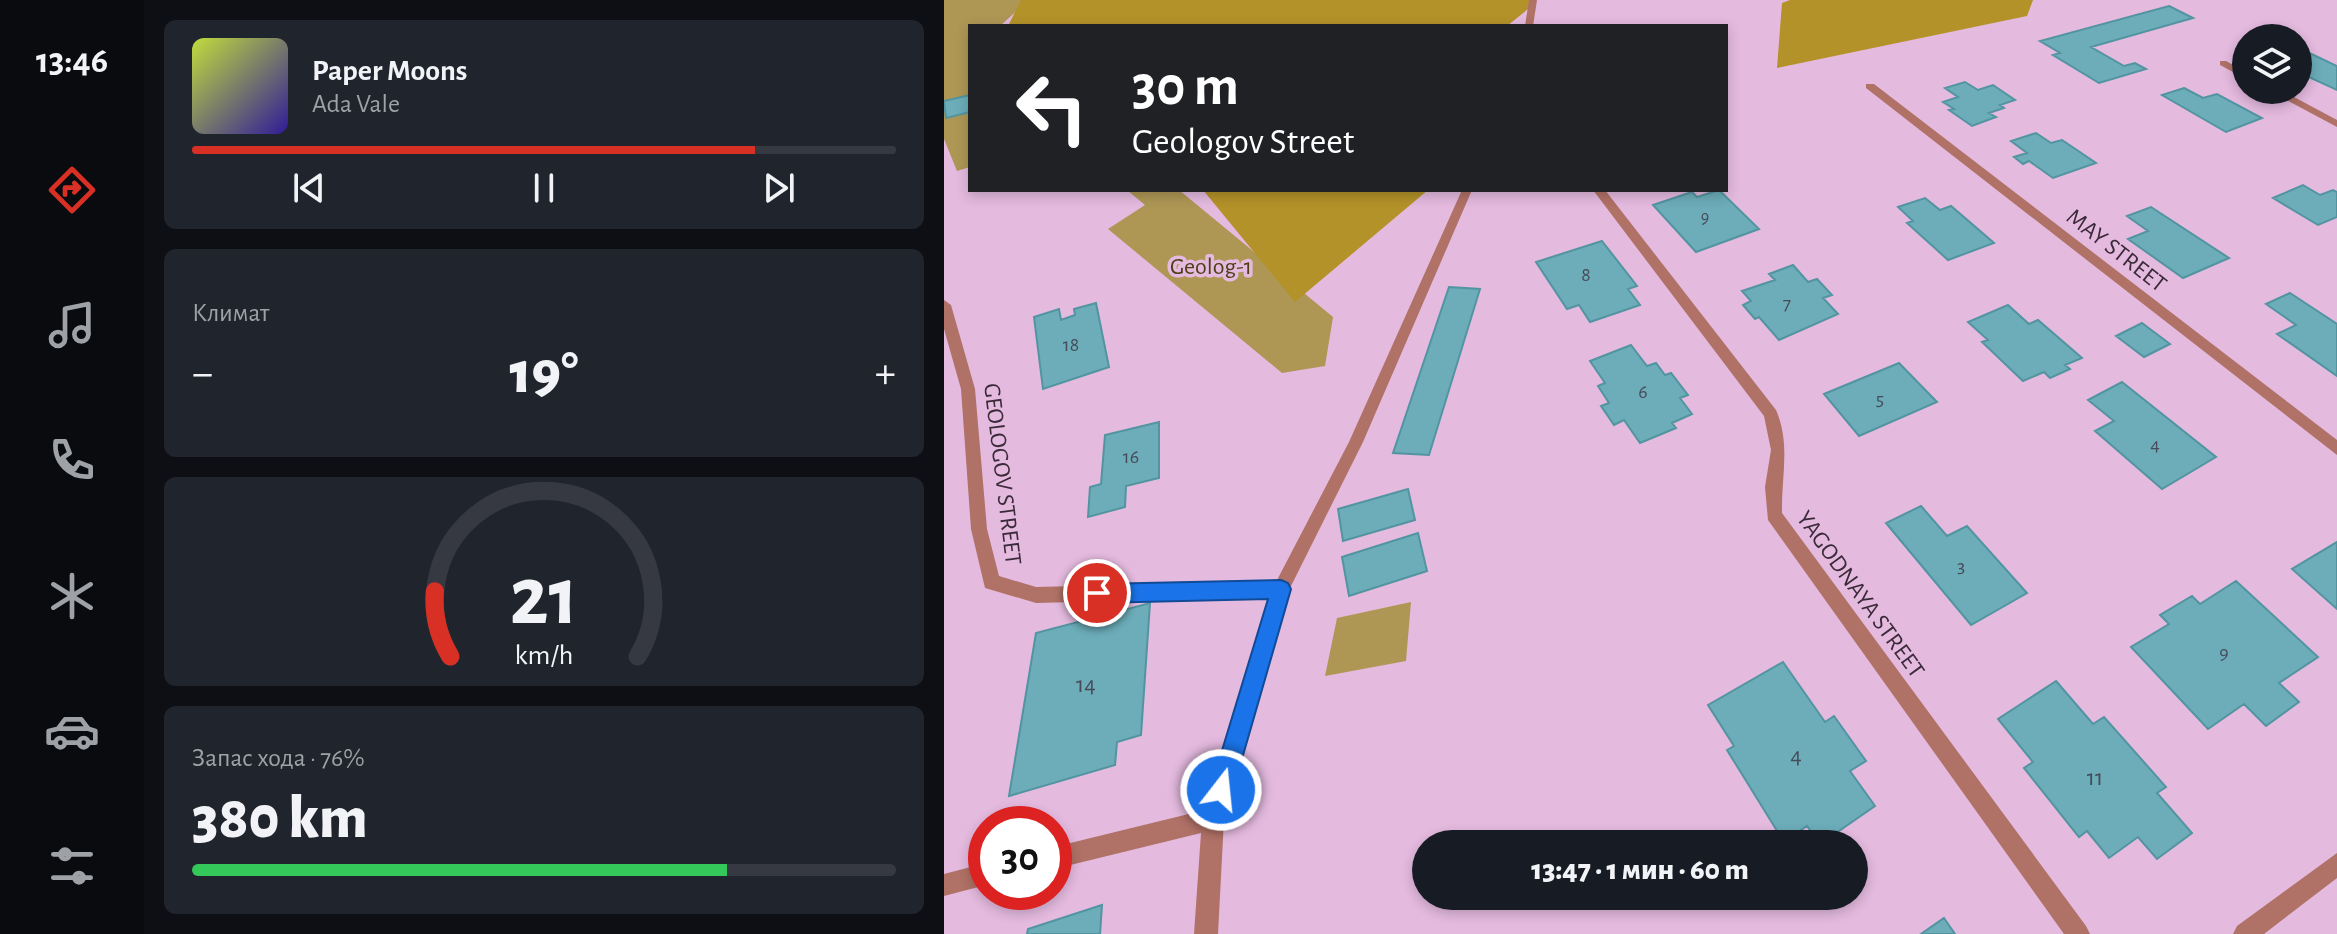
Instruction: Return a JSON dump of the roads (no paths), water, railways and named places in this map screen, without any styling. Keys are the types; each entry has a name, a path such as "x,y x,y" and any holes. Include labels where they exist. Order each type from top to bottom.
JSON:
{"street":[{"path":"2223,63 2232,68"},
{"name":"MAY STREET","path":"1870,86 2337,449"},
{"path":"2299,104 2337,124"},
{"name":"YAGODNAYA STREET","path":"1601,192 1771,414 1779,450 1773,487 1774,515 2078,934"},
{"name":"GEOLOGOV STREET","path":"944,305 968,389 979,529 991,582 1036,595 1281,589"},
{"path":"1206,934 1213,819 1281,589"},
{"path":"1072,854 1213,819"},
{"path":"2245,934 2337,864"},
{"path":"944,885 968,879"}],"lane":[{"path":"1529,24 1533,0"},
{"path":"1281,589 1356,442 1466,192"}],"park label":[{"name":"Geolog-1","path":"1211,266"}]}
